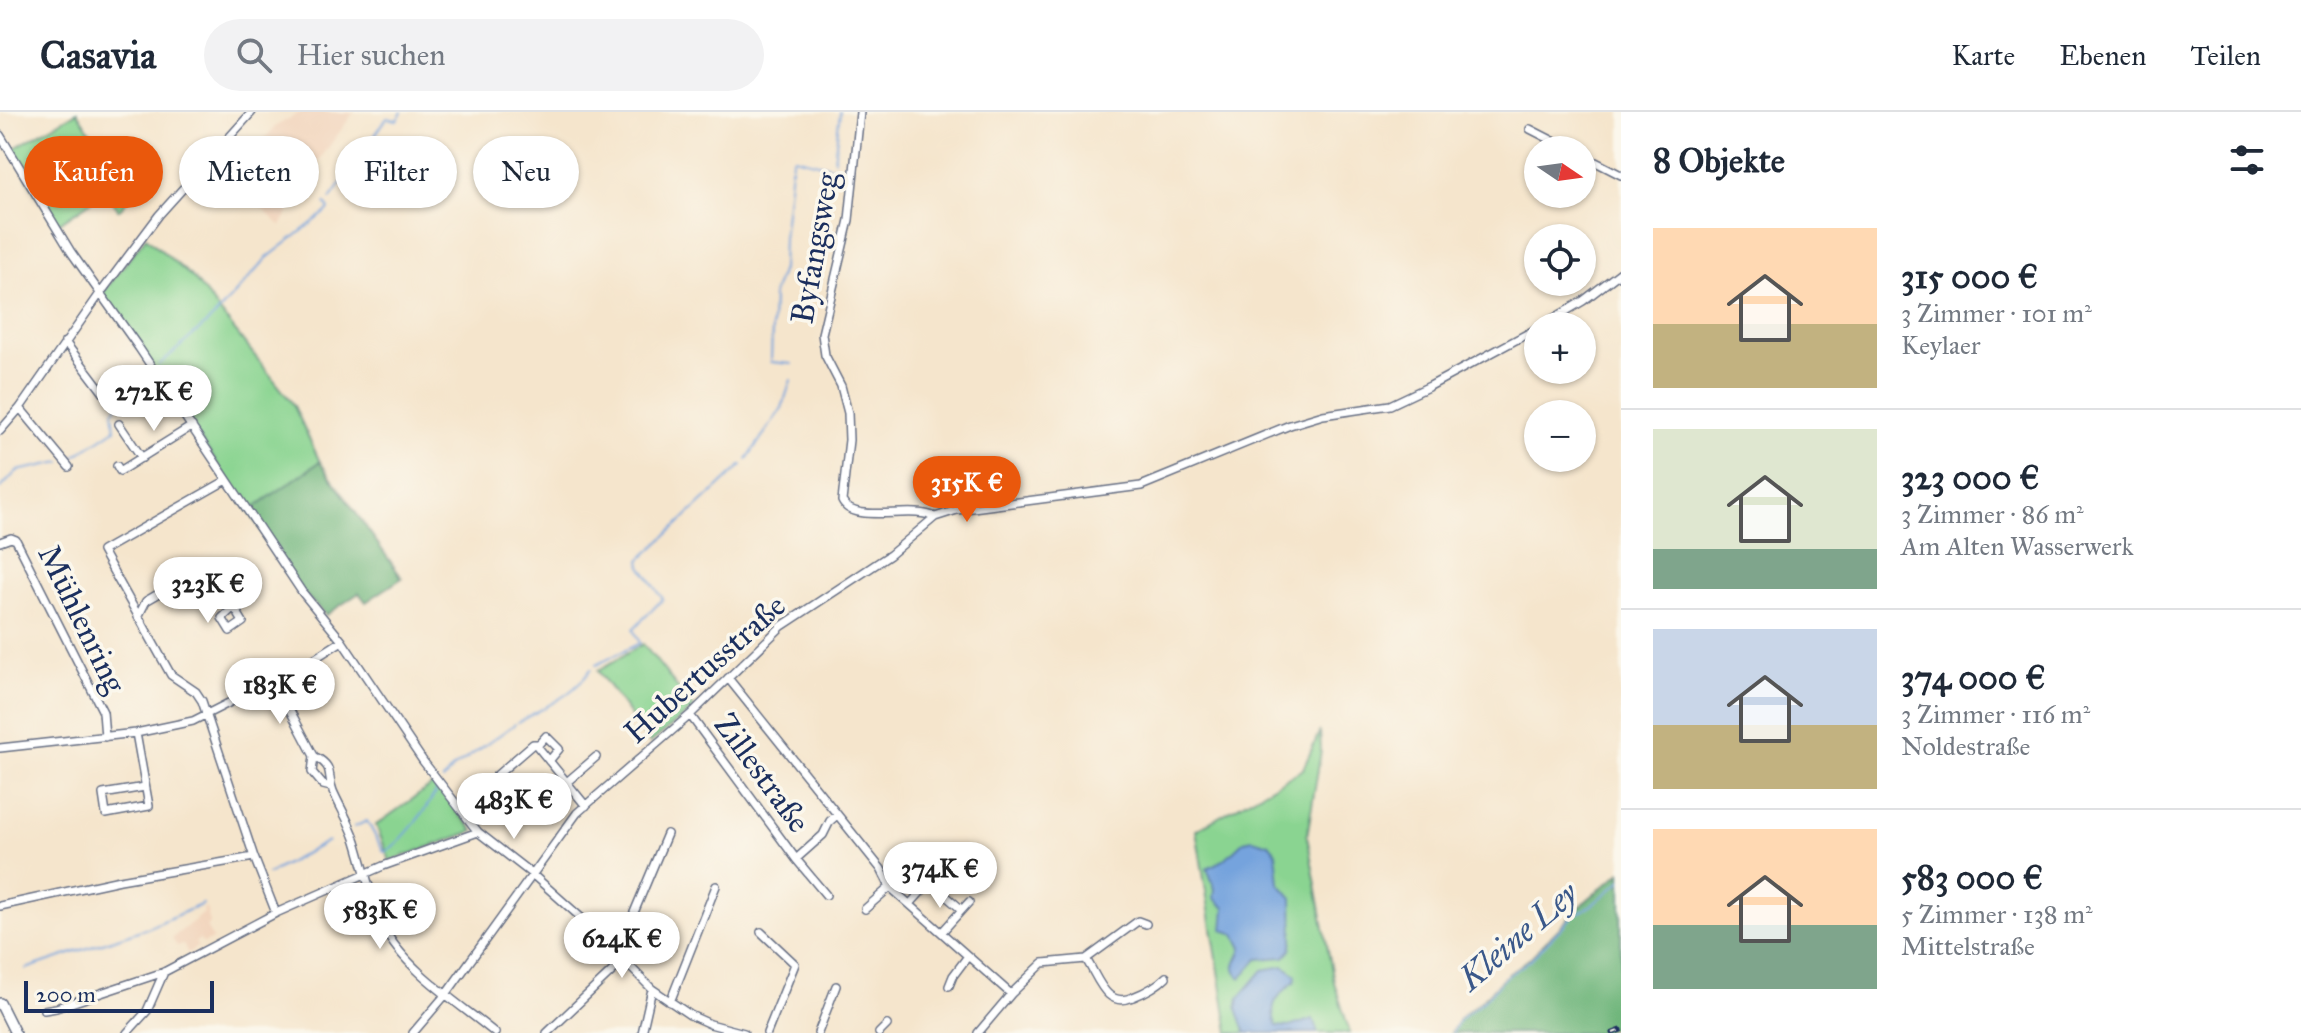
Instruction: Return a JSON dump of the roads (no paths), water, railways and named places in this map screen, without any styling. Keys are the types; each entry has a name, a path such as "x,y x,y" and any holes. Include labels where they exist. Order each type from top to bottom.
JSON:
{"street":[{"path":"0,431 20,408 159,215 252,112"},
{"name":"Byfangsweg","path":"860,112 849,220 822,334 825,355 841,386 848,413 849,440 842,501 847,509 857,513 915,513 935,517"},
{"path":"1530,129 1544,136"},
{"path":"0,135 99,295 192,426 302,592 342,641 423,761 478,832 532,874 652,989 710,1024 744,1033"},
{"path":"1596,162 1621,175"},
{"path":"1564,312 1621,272"},
{"path":"935,517 957,510 1141,486 1290,425 1323,415 1390,405 1524,335"},
{"path":"65,342 112,404"},
{"path":"20,408 69,467"},
{"path":"119,424 142,458"},
{"path":"117,466 120,471 192,426"},
{"path":"227,480 102,551 171,675 196,692 208,715 254,857 276,913"},
{"path":"915,513 923,526"},
{"name":"Hubertusstraße","path":"413,1033 447,993 577,813 690,715 782,626 890,555 935,517"},
{"name":"Mühlenring","path":"0,542 11,538 16,540 103,712 105,737"},
{"path":"126,597 135,602 146,601 201,569 206,570 234,607"},
{"path":"138,618 146,601"},
{"path":"0,748 136,733 193,721 324,654 342,641"},
{"path":"728,678 881,869 890,887 1011,994"},
{"path":"274,680 314,756 323,761 332,777 331,787 352,829 380,919 398,950 495,1033"},
{"name":"Zillestraße","path":"690,715 826,895"},
{"path":"136,733 149,806 106,814 103,794 145,787"},
{"path":"496,776 547,736 559,749 549,761"},
{"path":"537,744 586,806"},
{"path":"314,756 312,772 323,785 331,787"},
{"path":"540,805 596,757"},
{"name":"Zillestraße","path":"796,859 823,835 837,815"},
{"path":"44,1010 164,972 276,913 366,874 478,832"},
{"path":"617,953 667,834"},
{"path":"0,906 120,880 254,857"},
{"path":"910,904 939,872"},
{"path":"930,882 961,909"},
{"path":"670,1002 716,886"},
{"path":"865,909 890,887"},
{"path":"942,932 969,902"},
{"path":"978,1033 1043,963 1086,959 1138,921 1146,924"},
{"path":"761,932 795,964 767,1033"},
{"path":"949,986 968,956"},
{"path":"1086,959 1109,997 1115,1001 1123,1002 1155,988 1166,977"},
{"path":"547,1033 624,960"},
{"path":"127,1033 147,1011 164,972"},
{"path":"818,1033 836,986"},
{"path":"642,1033 652,989"},
{"path":"0,1003 15,1033"},
{"path":"879,1033 887,1025"}],"water":[{"path":"1253,839 1269,844 1276,852 1279,883 1292,898 1293,941 1285,957 1258,959 1241,978 1235,967 1242,948 1235,934 1223,930 1225,908 1214,898 1215,889 1207,868 1225,859 1244,841"},
{"path":"1284,966 1296,975 1295,981 1276,1000 1273,1012 1277,1026 1289,1027 1313,1019 1318,1033 1246,1033 1237,1009 1239,998 1263,970"}],"waterway":[{"path":"330,199 387,118 397,120 402,112"},
{"path":"834,160 840,112"},
{"path":"792,364 771,362 773,294 782,269 792,160 794,157 834,167"},
{"path":"159,365 214,317 267,258 325,213 329,209 325,203"},
{"path":"69,460 115,429 113,411 149,374"},
{"path":"747,459 782,408 791,380"},
{"path":"0,489 17,471 61,462"},
{"path":"596,665 640,643 633,629 663,599 640,560 742,465"},
{"path":"518,722 568,693 591,669"},
{"path":"443,780 453,768 515,724"},
{"path":"354,827 367,821 384,852 406,833 437,789"},
{"path":"268,874 328,841"},
{"name":"Kleine Ley","path":"1452,1033 1460,1019 1506,977 1529,961 1571,918 1621,881"},
{"path":"26,969 147,928 203,904"}],"railway":[{"path":"1613,1033 1621,1030"}]}
